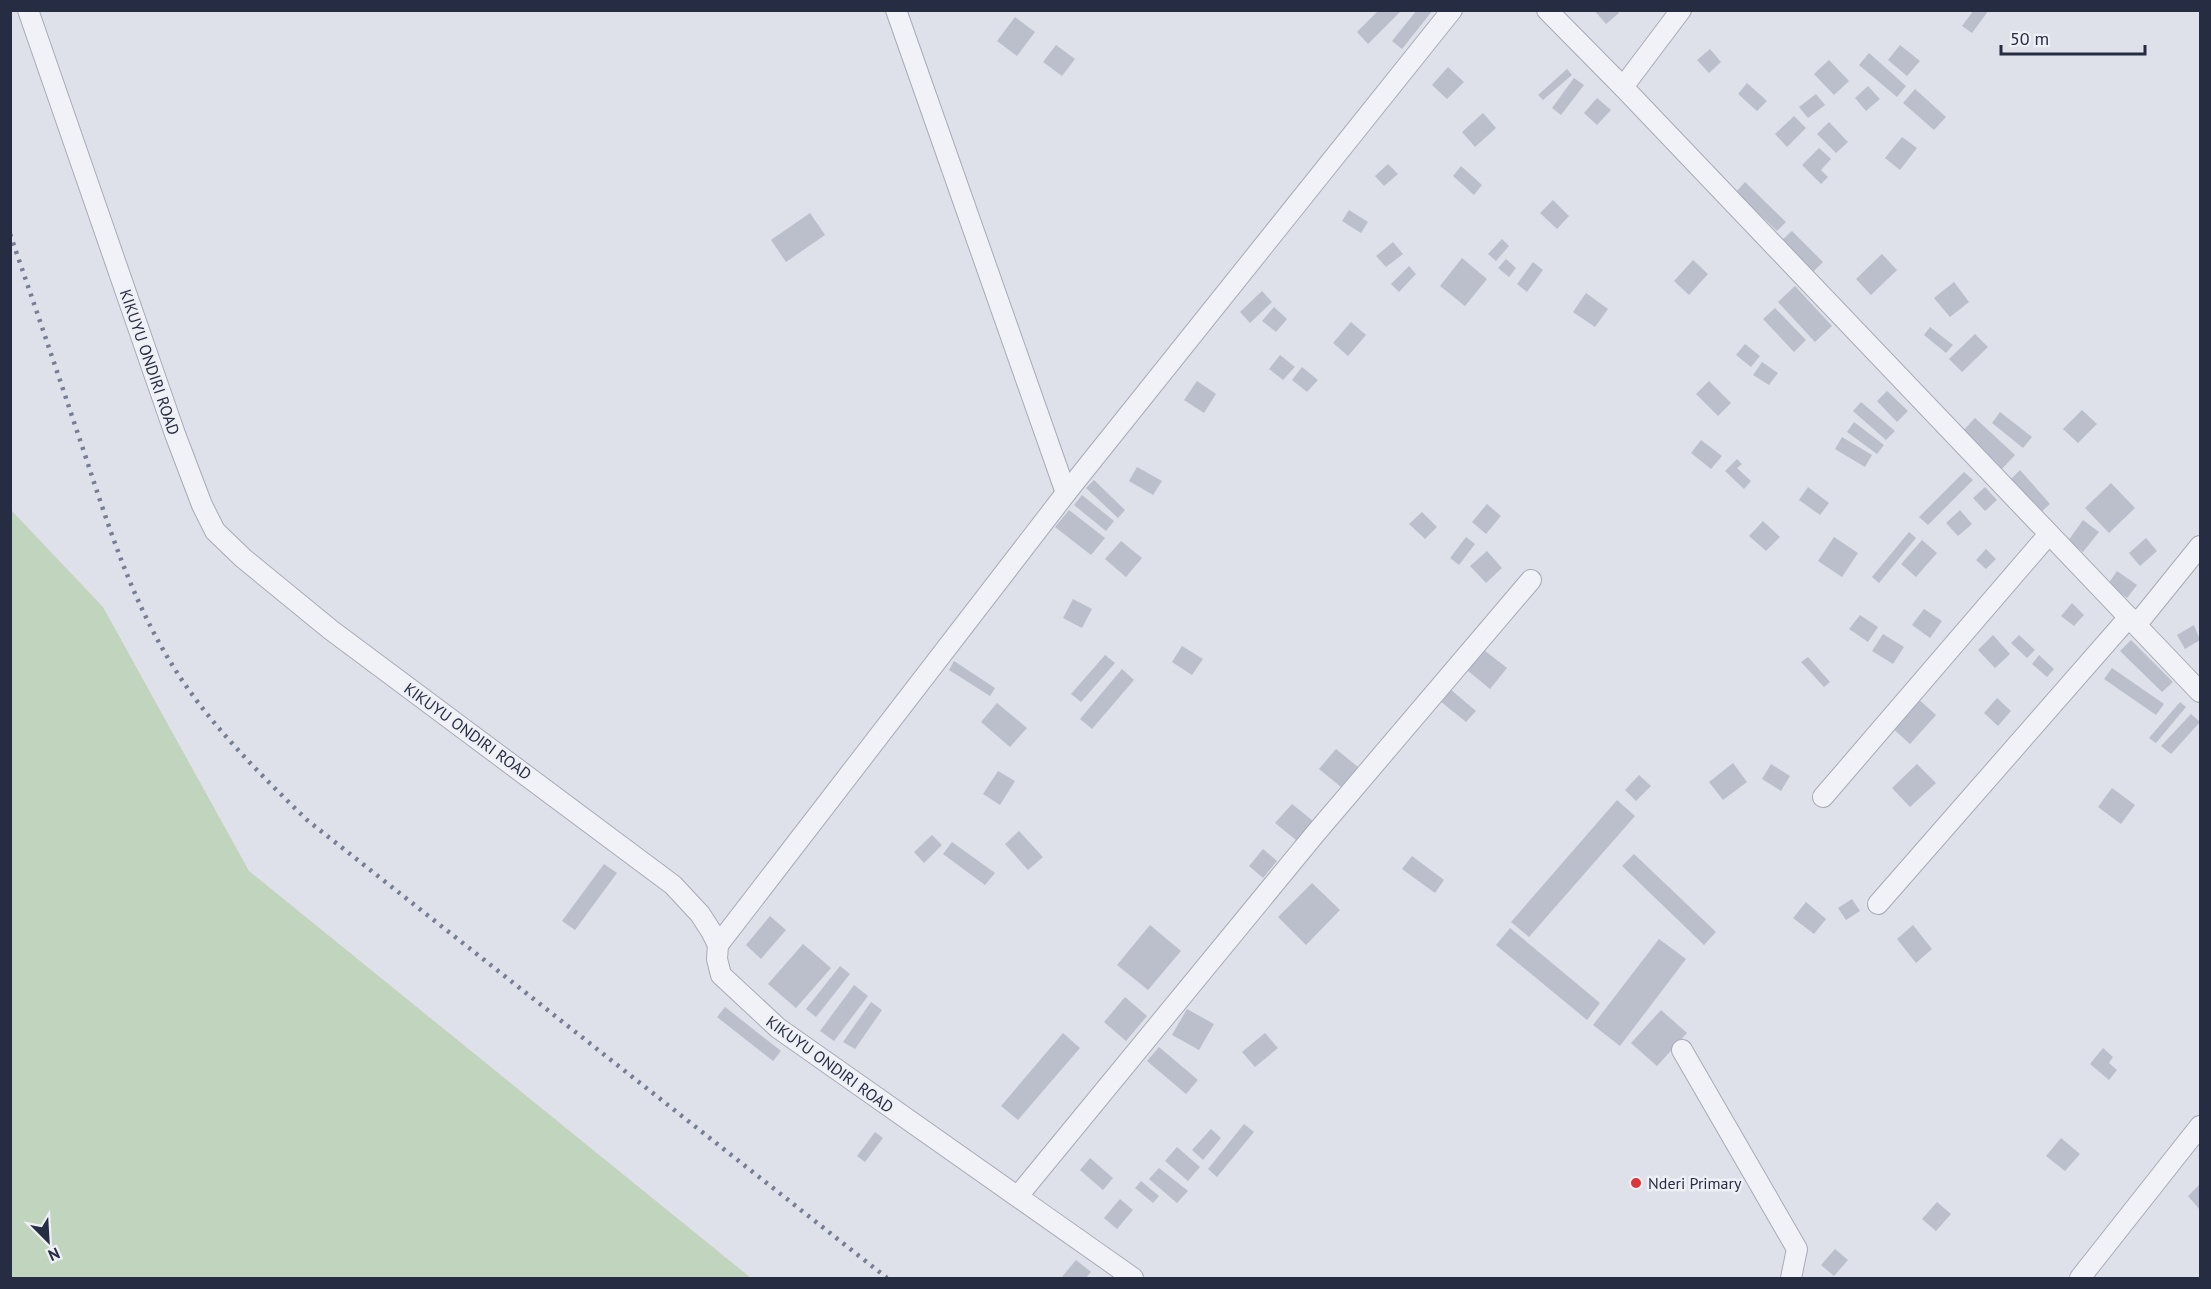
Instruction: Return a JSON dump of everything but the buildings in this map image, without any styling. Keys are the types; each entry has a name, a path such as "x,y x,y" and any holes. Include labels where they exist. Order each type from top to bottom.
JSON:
{"street":[{"name":"KIKUYU ONDIRI ROAD","path":"28,10 175,434 202,505 215,531 243,558 331,630 673,885 700,914 718,945 717,959 721,975 778,1028 1133,1278"},
{"path":"896,10 1066,494"},
{"path":"718,945 1066,494 1452,10"},
{"path":"1547,10 2200,692"},
{"path":"1623,87 1681,10"},
{"path":"1823,797 2049,534"},
{"path":"1878,904 2200,546"},
{"path":"1018,1197 1315,834 1531,580"},
{"path":"1682,1050 1797,1249 1791,1278"},
{"path":"2080,1278 2200,1126"}],"green space":[{"path":"11,510 103,607 249,871 751,1278 11,1278"}],"railway":[{"path":"10,234 122,563 157,639 185,685 217,726 307,820 887,1278"}],"place":[{"name":"Nderi Primary","path":"1636,1183"}]}
